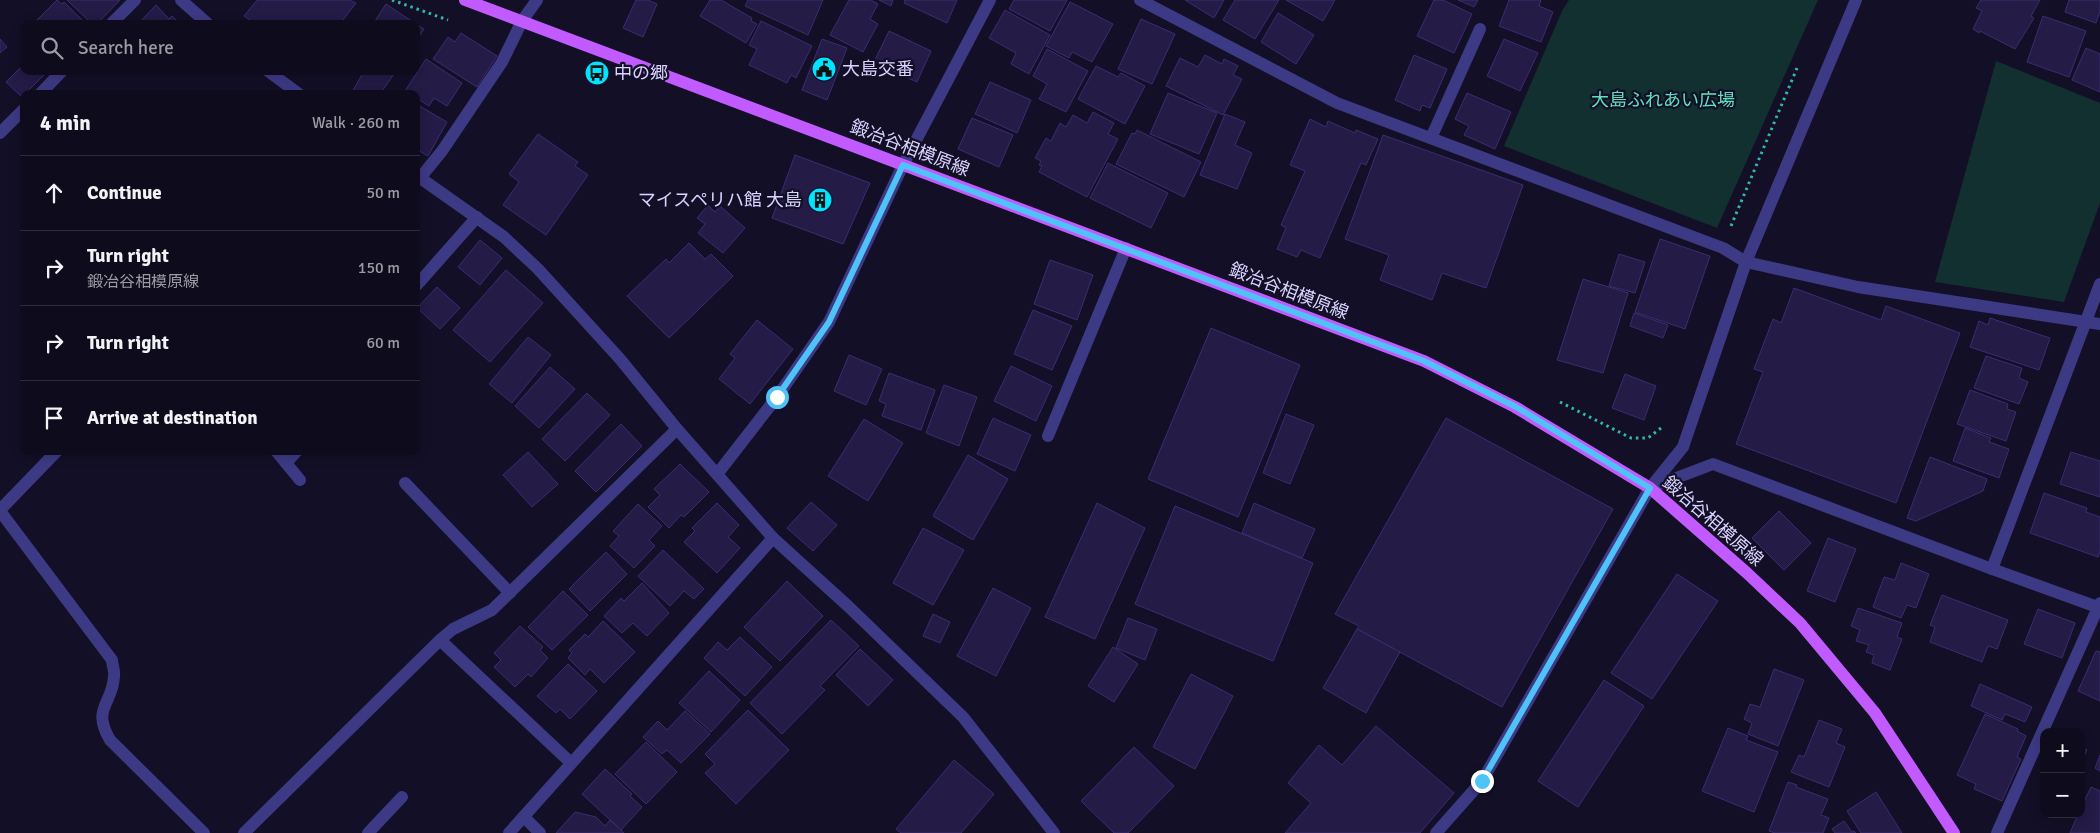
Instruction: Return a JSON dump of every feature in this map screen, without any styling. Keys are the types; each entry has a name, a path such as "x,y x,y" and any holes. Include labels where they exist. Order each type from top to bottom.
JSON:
{"main road":[{"name":"鍛冶谷相模原線","path":"465,0 1424,361 1516,407 1650,488 1800,623 1875,713 1954,833"}],"street":[{"path":"115,20 135,0"},
{"path":"181,0 204,20"},
{"path":"420,174 442,152 502,62 522,21 537,0"},
{"path":"718,473 777,397 829,322 903,165 990,0"},
{"path":"1140,0 1337,103 1723,248 1746,262 1858,287 2100,324"},
{"path":"1436,833 1482,781 1650,488 1683,447 1746,262 1856,0"},
{"path":"1430,138 1480,29"},
{"path":"44,90 58,75"},
{"path":"273,75 294,90"},
{"path":"0,133 20,113"},
{"path":"420,177 504,237 538,269 620,358 677,429 718,473 772,538 849,607 963,717 1054,833"},
{"path":"420,281 476,217"},
{"path":"1048,436 1126,248"},
{"path":"1992,569 2100,284"},
{"path":"244,833 440,640 453,629 492,610 677,429"},
{"path":"53,455 0,510 112,660 114,676 102,712 103,728 110,740 204,833"},
{"path":"279,455 300,480"},
{"path":"286,464 294,455"},
{"path":"1650,488 1713,464 1992,569 2099,606 1997,833"},
{"path":"405,483 510,593"},
{"path":"509,833 570,762 772,538"},
{"path":"440,640 570,762"},
{"path":"368,833 402,797"},
{"path":"524,817 540,833"}],"path":[{"path":"392,0 454,23"},
{"path":"1729,231 1800,63"}],"green space":[{"name":"大島ふれあい広場","path":"1569,0 1818,0 1717,228 1504,146 1562,11"},
{"path":"1996,61 2100,103 2100,203 2064,302 1935,282"}],"building":[{"path":"57,0 62,4 64,2 82,20 37,20"},
{"path":"67,0 120,0 101,20 88,20"},
{"path":"257,0 350,0 356,3 343,20 250,20 244,16"},
{"path":"636,0 648,0 657,4 643,37 623,28"},
{"path":"710,0 721,0 752,18 751,21 757,24 746,43 700,16"},
{"path":"748,0 823,0 808,35 745,6"},
{"path":"849,0 871,0 878,4 870,19 878,24 863,52 830,35"},
{"path":"879,0 893,0 891,6"},
{"path":"905,0 957,0 947,23 904,3"},
{"path":"1014,0 1067,0 1050,31 1009,9"},
{"path":"1185,0 1224,0 1214,18"},
{"path":"1235,0 1279,0 1255,39 1223,20"},
{"path":"1286,0 1335,0 1323,21"},
{"path":"1434,0 1443,0 1472,14 1454,53 1417,36"},
{"path":"1458,0 1478,0 1474,7"},
{"path":"1509,0 1541,0 1539,6 1553,12 1541,42 1499,26"},
{"path":"1981,0 2040,0 2031,16 2034,18 2015,49 1973,29 1982,11 1976,8"},
{"path":"2069,0 2100,0 2100,11 2096,23 2065,12"},
{"path":"1070,2 1113,24 1092,62 1072,52 1069,58 1046,46"},
{"path":"386,4 410,20 376,20"},
{"path":"156,5 169,19 172,16 176,20 142,20"},
{"path":"1005,10 1050,35 1029,74 1011,64 1016,53 989,38"},
{"path":"1278,13 1314,35 1296,64 1261,42"},
{"path":"2043,16 2086,31 2069,77 2027,62"},
{"path":"1141,19 1175,34 1152,84 1118,69"},
{"path":"761,21 812,46 796,78 791,75 787,83 749,65 757,49 749,45"},
{"path":"420,26 424,29 420,35"},
{"path":"889,31 931,51 917,82 874,62"},
{"path":"461,33 497,56 477,87 433,59 448,37 455,42"},
{"path":"0,39 7,47 0,53"},
{"name":"大島交番","path":"822,39 847,48 827,100 802,90"},
{"path":"1504,39 1538,53 1520,91 1487,76"},
{"path":"2086,48 2100,54 2100,92 2072,80"},
{"path":"1047,49 1088,71 1066,112 1039,99 1047,84 1033,76"},
{"path":"1205,55 1222,64 1224,59 1238,66 1233,75 1242,79 1223,115 1166,86 1180,58 1198,67"},
{"path":"1414,55 1447,69 1430,108 1422,105 1420,111 1395,100"},
{"path":"426,59 462,83 447,106 434,98 429,106 420,100 420,90 406,90 416,75 420,75 420,68"},
{"path":"1096,66 1118,77 1121,73 1145,86 1125,124 1078,99"},
{"path":"20,68 20,75 44,75 29,90 20,90 20,95 6,82"},
{"path":"362,75 393,75 383,90 353,90"},
{"path":"990,82 1031,100 1017,133 975,114"},
{"path":"1168,93 1217,113 1199,154 1150,134"},
{"path":"1467,93 1511,112 1495,149 1464,135 1469,126 1455,119"},
{"path":"420,106 447,122 428,156 420,151"},
{"path":"1093,112 1114,123 1108,134 1118,139 1087,197 1039,172 1042,166 1039,165 1041,161 1035,158 1046,138 1051,141 1060,123 1066,127 1073,115 1087,123"},
{"path":"1225,114 1245,122 1235,145 1252,153 1237,189 1200,175"},
{"path":"972,118 1013,135 999,167 958,149"},
{"path":"1310,119 1326,127 1328,121 1355,133 1356,130 1378,139 1366,165 1361,163 1320,258 1301,250 1297,257 1277,249 1286,228 1281,225 1305,171 1290,165"},
{"path":"1137,130 1201,162 1184,197 1116,164 1132,133 1135,134"},
{"path":"538,134 578,162 575,166 588,175 546,235 503,205 519,182 509,174"},
{"path":"1383,135 1523,185 1486,288 1442,273 1432,300 1380,280 1389,255 1345,239"},
{"name":"マイスペリハ館 大島","path":"795,155 870,183 843,244 772,218"},
{"path":"1108,163 1168,193 1151,228 1090,198"},
{"path":"708,205 715,212 720,206 745,228 723,253 698,233 705,224 697,218"},
{"path":"1660,239 1710,256 1685,329 1635,312"},
{"path":"480,240 502,258 480,285 458,267"},
{"path":"689,243 705,259 711,254 733,276 669,338 627,296 666,259 669,263"},
{"path":"1619,254 1645,262 1635,293 1609,286"},
{"path":"1050,260 1093,275 1077,320 1034,304"},
{"path":"506,270 543,303 490,362 453,330"},
{"path":"1583,279 1628,293 1603,373 1557,360"},
{"path":"437,287 460,308 440,329 420,311 420,305"},
{"path":"1794,288 1881,320 1886,306 1960,333 1896,503 1736,444 1763,372 1754,369 1773,319 1781,323"},
{"path":"1033,310 1072,326 1052,370 1014,354"},
{"path":"1634,313 1668,325 1663,338 1630,326"},
{"path":"1990,318 2050,338 2039,370 1970,347 1979,321 1988,325"},
{"path":"757,320 793,349 750,404 719,379 735,358 730,354"},
{"path":"1211,328 1300,365 1238,517 1148,479"},
{"path":"528,337 551,355 512,403 489,384"},
{"path":"849,355 882,369 866,405 834,391"},
{"path":"1986,356 2022,368 2019,378 2028,382 2019,404 1974,388"},
{"path":"1011,366 1052,386 1036,421 994,401"},
{"path":"550,367 575,389 539,428 515,406"},
{"path":"889,373 935,390 921,430 882,416 886,404 879,401"},
{"path":"1625,374 1656,386 1644,420 1612,408"},
{"path":"944,385 977,397 959,446 926,433"},
{"path":"1970,390 2008,404 2007,409 2016,412 2006,441 1957,424"},
{"path":"587,393 610,415 565,461 542,439"},
{"path":"1286,414 1314,425 1290,484 1263,473"},
{"path":"993,418 1031,435 1015,471 977,454"},
{"path":"1446,418 1613,509 1502,707 1357,629 1359,626 1335,614"},
{"path":"864,419 903,443 868,501 828,476"},
{"path":"621,424 642,446 596,492 575,471"},
{"path":"1965,428 1991,438 1989,442 2009,449 1999,478 1953,461"},
{"path":"528,452 558,484 532,507 503,475"},
{"path":"2071,452 2100,461 2100,497 2060,484"},
{"path":"968,455 1008,479 973,540 933,516"},
{"path":"1930,457 1987,479 1983,491 1916,521 1907,518"},
{"path":"680,464 709,492 684,517 681,515 669,528 648,507 660,495 654,489"},
{"path":"2044,493 2087,508 2086,512 2100,517 2100,551 2098,557 2030,533"},
{"path":"811,502 837,525 813,551 787,528"},
{"path":"717,503 739,525 728,537 740,548 717,573 684,542 695,531 692,528"},
{"path":"1097,503 1145,528 1095,639 1045,617"},
{"path":"1254,503 1315,529 1302,558 1242,533"},
{"path":"638,504 662,526 649,540 655,546 634,568 610,546 619,536 613,531"},
{"path":"1175,506 1313,563 1273,661 1135,604"},
{"path":"1779,511 1811,543 1784,570 1752,538"},
{"path":"923,528 964,550 933,605 893,583"},
{"path":"1828,538 1856,549 1835,602 1807,591"},
{"path":"663,550 704,589 694,599 684,591 670,606 638,576"},
{"path":"606,552 627,574 590,611 569,589"},
{"path":"1901,563 1929,574 1916,608 1907,605 1901,618 1873,607 1884,577 1895,580"},
{"path":"1677,574 1718,601 1652,699 1611,673"},
{"path":"787,581 823,616 780,661 744,627"},
{"path":"642,583 669,613 647,636 633,623 622,633 604,616 621,598 624,601"},
{"path":"993,588 1031,608 996,676 957,656"},
{"path":"563,591 588,615 552,650 528,627"},
{"path":"1942,595 2008,620 1997,649 1988,646 1982,662 1930,642 1935,627 1930,625"},
{"path":"1858,608 1902,623 1897,637 1902,639 1890,670 1872,663 1874,655 1866,652 1869,645 1856,641 1860,630 1851,626"},
{"path":"2038,609 2075,623 2062,658 2024,644"},
{"path":"933,614 950,622 940,643 923,636"},
{"path":"1128,618 1157,629 1145,660 1116,648"},
{"path":"831,620 859,646 820,686 825,690 782,734 750,703"},
{"path":"603,621 635,652 604,683 590,669 585,675 568,658 572,653 569,650 585,634 588,637"},
{"path":"520,626 543,647 540,650 548,658 531,677 528,674 515,687 494,667 501,660 494,653"},
{"path":"1357,629 1400,652 1366,713 1323,688"},
{"path":"740,637 772,667 745,696 704,658 718,642 727,650"},
{"path":"1113,647 1138,664 1114,702 1088,686"},
{"path":"860,649 893,680 868,706 836,675"},
{"path":"2096,651 2100,652 2100,701 2078,691"},
{"path":"568,664 597,691 570,719 560,709 556,713 537,696"},
{"path":"1774,669 1804,680 1778,746 1748,734 1752,723 1744,719 1750,704 1760,707"},
{"path":"709,671 740,700 711,732 679,703"},
{"path":"1191,674 1233,696 1195,769 1153,747"},
{"path":"1604,680 1644,706 1578,807 1538,781"},
{"path":"1980,684 2032,707 2025,722 2005,714 2002,720 1971,706"},
{"path":"748,710 789,750 736,804 705,773 715,764 705,754"},
{"path":"685,711 710,734 681,763 667,750 662,754 643,737 658,721 667,730"},
{"path":"1985,714 2018,729 2017,731 2026,736 2017,757 2021,759 2002,801 1974,789 1976,784 1957,775"},
{"path":"1819,720 1842,729 1836,743 1845,747 1829,787 1791,772 1799,755 1804,757"},
{"path":"1376,726 1454,793 1420,833 1285,833 1311,803 1288,783 1319,745 1342,765"},
{"path":"1728,728 1748,736 1746,740 1778,752 1754,812 1702,791"},
{"path":"646,742 677,772 646,804 615,774"},
{"path":"1134,747 1174,786 1128,833 1114,833 1081,801"},
{"path":"2100,755 2100,771 2095,768"},
{"path":"954,760 994,794 961,833 901,833 896,829"},
{"path":"605,769 632,794 630,796 642,807 621,830 582,794"},
{"path":"1788,782 1828,799 1821,815 1829,818 1823,833 1775,833 1769,831"},
{"path":"2091,787 2100,791 2100,833 2070,833 2076,818 2085,818 2085,800"},
{"path":"1876,792 1902,833 1861,833 1847,811"},
{"path":"575,812 596,817 605,826 610,820 624,833 556,833"},
{"path":"1844,821 1852,832 1856,833 1835,833 1832,829"}],"place":[{"name":"大島交番","path":"824,69"},
{"name":"中の郷","path":"597,73"},
{"name":"マイスペリハ館 大島","path":"820,200"}],"route":[{"path":"777,397 829,322 903,165 1424,361 1516,407 1650,488 1482,781"}]}
